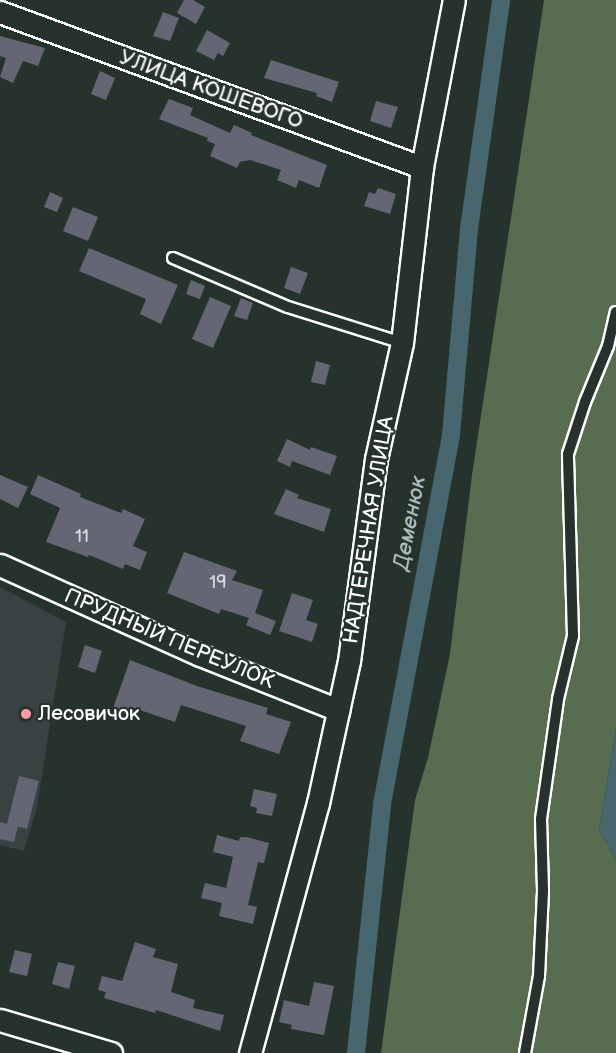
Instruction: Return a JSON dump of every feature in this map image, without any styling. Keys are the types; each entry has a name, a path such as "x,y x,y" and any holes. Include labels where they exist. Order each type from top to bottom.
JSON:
{"street":[{"name":"НАДТЕРЕЧНАЯ УЛИЦА","path":"250,1053 318,803 349,662 376,459 402,343 422,167 454,0"},
{"name":"УЛИЦА КОШЕВОГО","path":"0,12 422,167"},
{"name":"ПРУДНЫЙ ПЕРЕУЛОК","path":"0,565 200,655 338,711"},
{"path":"0,1020 111,1053"}],"lane":[{"path":"173,258 288,307 402,343"},
{"path":"525,1053 539,976 543,890 541,819 558,699 573,636 568,454 585,402 608,346 616,312"}],"shaded area":[{"name":"Лесовичок","path":"0,587 66,622 37,807 24,851 0,845"}],"green space":[{"path":"544,0 616,0 616,728 599,830 616,859 616,1053 381,1053 415,800 428,758 450,654 472,475"}],"water":[{"path":"616,728 616,859 599,830"}],"building":[{"path":"184,0 193,0 205,7 196,24 177,13"},
{"path":"163,12 179,18 170,41 153,36"},
{"path":"207,30 230,43 223,56 218,53 214,60 196,51"},
{"path":"0,36 45,48 38,66 23,61 13,83 0,77 6,58 0,56"},
{"path":"271,60 339,82 332,102 316,96 317,93 264,78"},
{"path":"100,71 115,78 106,100 91,94"},
{"path":"169,99 193,108 190,115 230,133 234,125 252,133 251,135 327,165 319,188 299,180 296,188 277,180 281,170 250,160 240,162 237,168 210,156 215,144 207,141 208,138 159,119"},
{"path":"376,101 398,107 391,128 370,121"},
{"path":"378,188 396,194 390,214 364,206 369,192 375,194"},
{"path":"50,192 63,198 57,212 44,207"},
{"path":"73,207 98,217 88,241 63,231"},
{"path":"89,248 178,285 161,324 140,314 146,299 79,271"},
{"path":"291,267 308,273 300,294 284,288"},
{"path":"191,280 205,286 200,299 186,294"},
{"path":"210,297 231,306 213,348 192,339"},
{"path":"241,298 253,303 247,320 234,316"},
{"path":"316,361 330,365 325,385 311,382"},
{"path":"287,439 310,450 311,447 337,456 330,475 292,461 290,467 277,461"},
{"path":"0,475 28,487 18,508 0,499"},
{"path":"38,475 81,494 80,497 121,513 123,509 145,519 133,546 147,552 140,570 125,564 123,569 89,555 88,557 46,542 60,508 30,494"},
{"path":"286,489 299,495 297,498 331,509 324,532 274,514"},
{"path":"184,552 237,571 232,580 263,590 255,613 276,621 270,635 246,625 249,618 221,609 219,614 167,593"},
{"path":"292,593 313,600 306,620 318,624 312,642 279,631"},
{"path":"85,645 102,651 95,673 78,667"},
{"path":"130,660 197,686 268,708 266,714 291,722 279,754 240,741 246,726 181,705 175,722 134,708 131,716 112,711"},
{"path":"19,776 39,781 27,829 18,826 14,842 0,839 0,822 7,824"},
{"path":"254,789 277,794 272,816 256,813 257,808 250,806"},
{"path":"217,835 239,841 240,837 246,837 269,843 264,863 258,862 248,905 257,907 253,924 219,916 222,903 201,898 205,883 226,888 233,857 213,852"},
{"path":"135,942 156,949 153,957 178,964 171,992 195,1000 193,1008 224,1015 220,1031 156,1010 155,1013 104,998 106,992 98,990 102,976 122,981"},
{"path":"15,950 32,954 27,976 9,972"},
{"path":"58,962 75,966 69,989 52,984"},
{"path":"314,982 334,986 324,1035 291,1029 292,1025 279,1022 284,1000 309,1006"}],"waterway":[{"name":"Деменюк","path":"356,1053 382,804 451,435 469,229 501,0"}],"place":[{"name":"Лесовичок","path":"26,714"}]}
